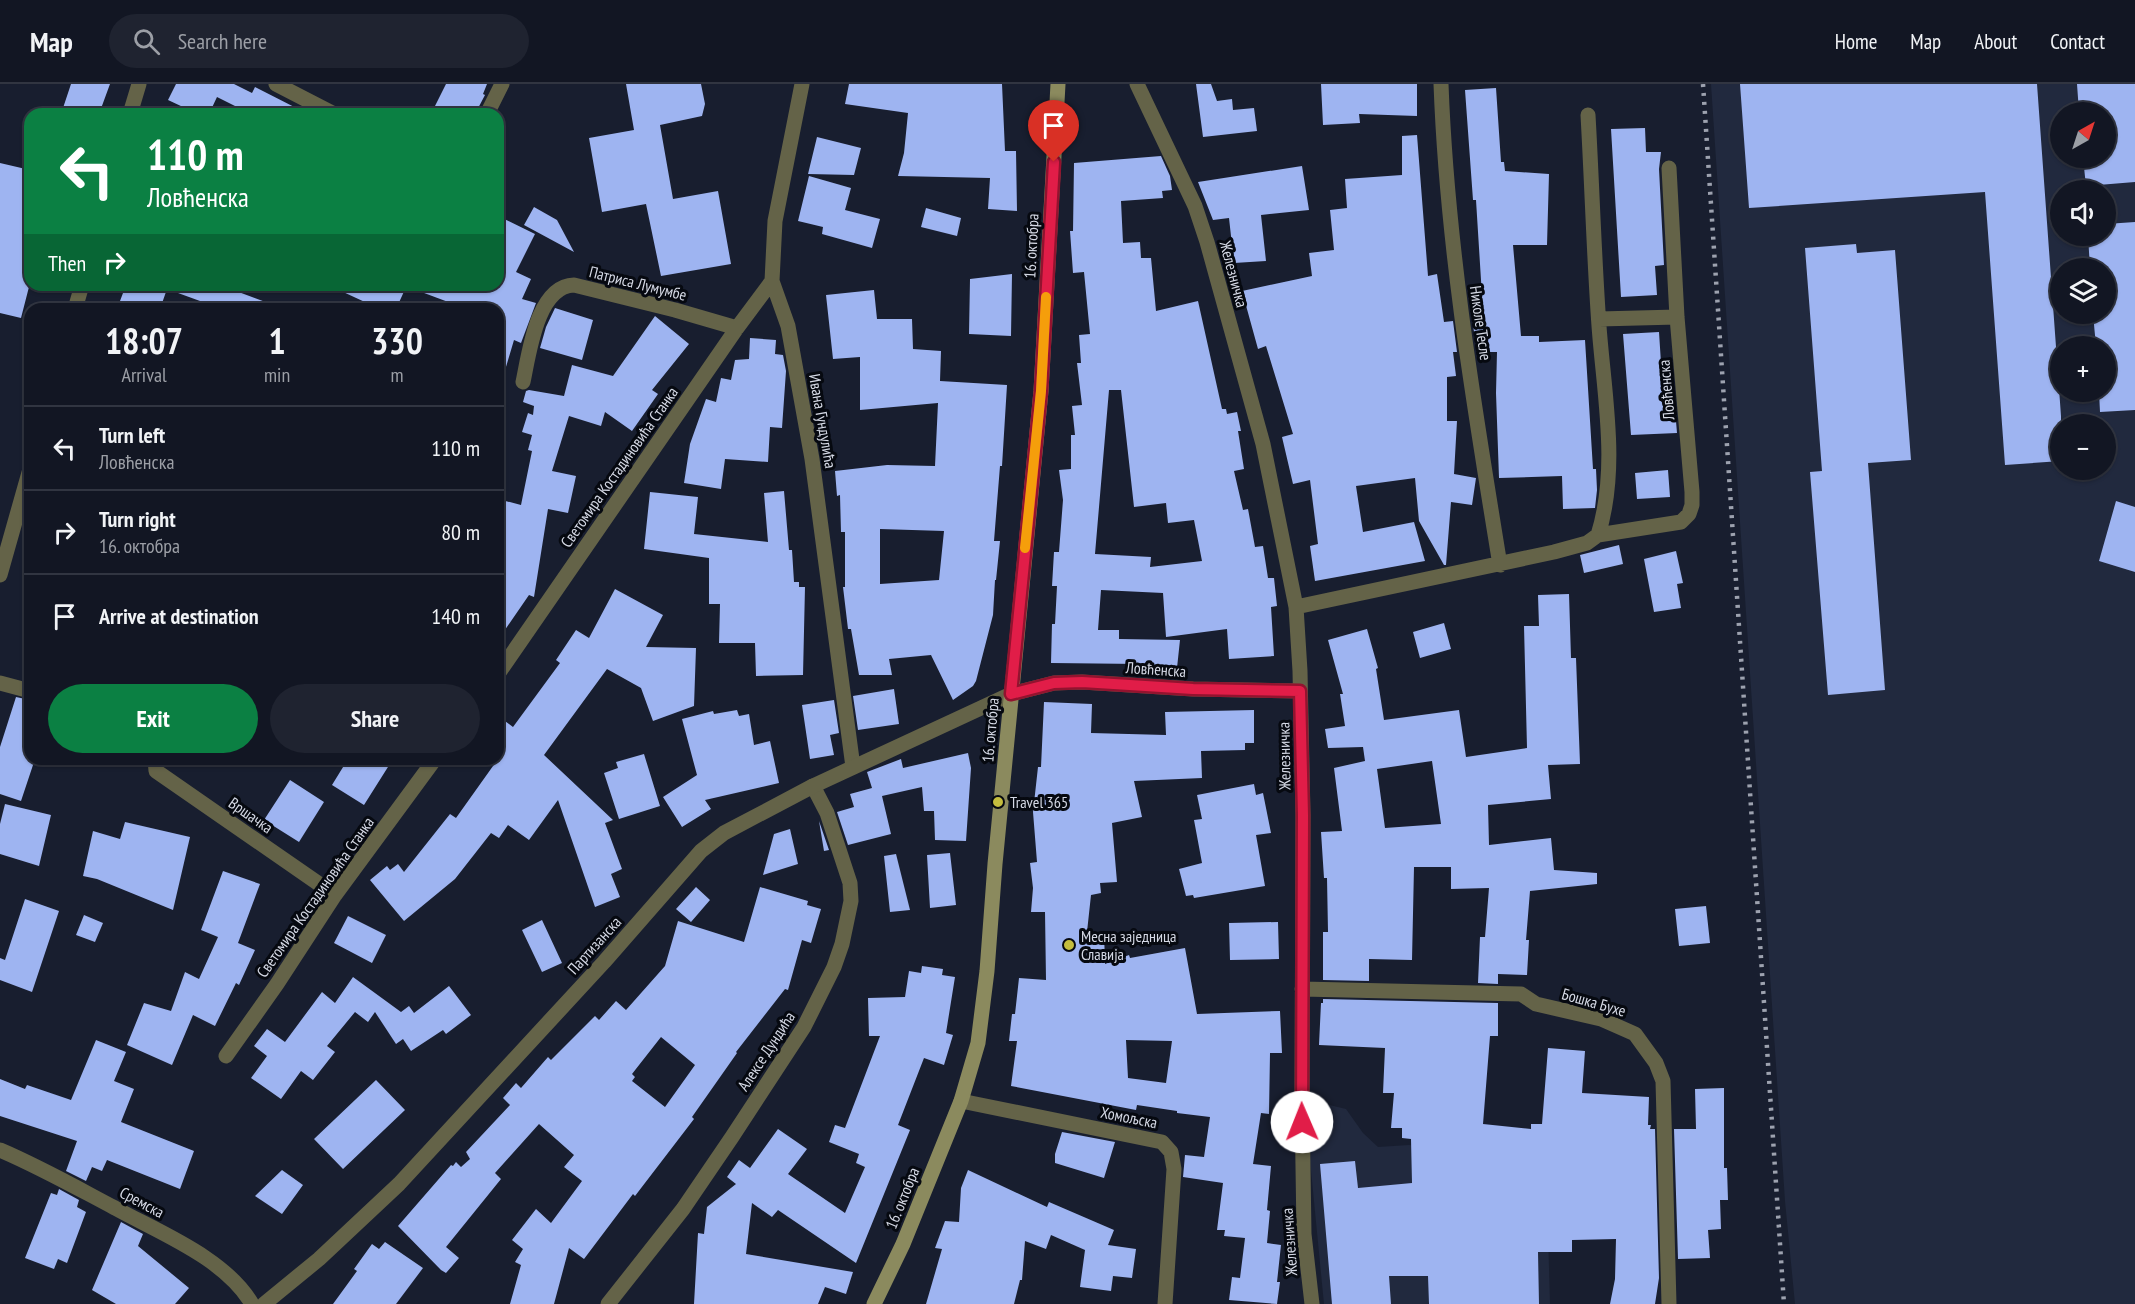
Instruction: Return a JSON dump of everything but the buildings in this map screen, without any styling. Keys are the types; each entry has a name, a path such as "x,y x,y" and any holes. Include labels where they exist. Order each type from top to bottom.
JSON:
{"main road":[{"name":"16. октобра","path":"874,1304 903,1244 961,1101 978,1043 987,971 1041,391 1058,84"}],"street":[{"path":"132,108 139,84"},
{"path":"276,84 322,108"},
{"path":"490,108 502,84"},
{"name":"Ивана Гундулића","path":"802,84 775,221 772,282 788,326 812,459 853,767"},
{"name":"Железничка","path":"1137,84 1195,206 1207,242 1263,444 1296,607 1303,815 1302,1100 1305,1234 1312,1304"},
{"name":"Николе Тесле","path":"1441,84 1443,143 1454,262 1500,565"},
{"path":"1588,115 1609,456 1607,500 1598,536"},
{"name":"Ловћенска","path":"1296,607 1500,565 1587,543 1598,536 1681,522 1689,514 1692,505 1690,460 1677,317 1669,168"},
{"name":"Светомира Костадиновића Станка","path":"504,665 737,328 772,282"},
{"name":"Патриса Лумумбе","path":"523,382 543,309 552,294 567,285 664,307 737,328"},
{"path":"1599,319 1677,317"},
{"path":"0,575 24,490"},
{"path":"0,682 24,689"},
{"name":"Ловћенска","path":"1011,694 1054,683 1082,682 1193,689 1300,691"},
{"name":"Партизанска","path":"264,1304 320,1259 399,1184 604,962 701,851 724,833 813,786 1011,694"},
{"name":"Вршачка","path":"154,765 156,771 335,895"},
{"name":"Светомира Костадиновића Станка","path":"226,1056 277,984 335,895 431,765"},
{"name":"Алексе Дундића","path":"608,1304 682,1209 732,1137 804,1027 834,967 842,944 850,901 850,883 827,813 813,786"},
{"name":"Бошка Бухе","path":"1302,989 1521,994 1536,1004 1601,1019 1635,1034 1656,1063 1664,1081 1669,1304"},
{"name":"Хомољска","path":"961,1101 1162,1142 1171,1152 1174,1169 1165,1304"},
{"name":"Сремска","path":"0,1150 29,1162 187,1247 220,1268 243,1289 252,1304"}],"shaded area":[{"path":"1711,84 2135,84 2135,1304 1795,1304 1785,1201"},
{"path":"1313,1101 1346,1109 1363,1133 1378,1147 1409,1145 1546,1159 1550,1304 1324,1304 1310,1160"}],"railway":[{"path":"1703,84 1784,1304"}],"slow traffic":[{"path":"1025,548 1041,391 1046,297"}],"place":[{"name":"Travel 365","path":"998,802"},
{"name":"Месна заједница Славија","path":"1069,945"}],"route":[{"path":"1054,162 1041,391 1011,694 1054,683 1082,682 1193,689 1300,691 1303,815 1302,1122"}]}
